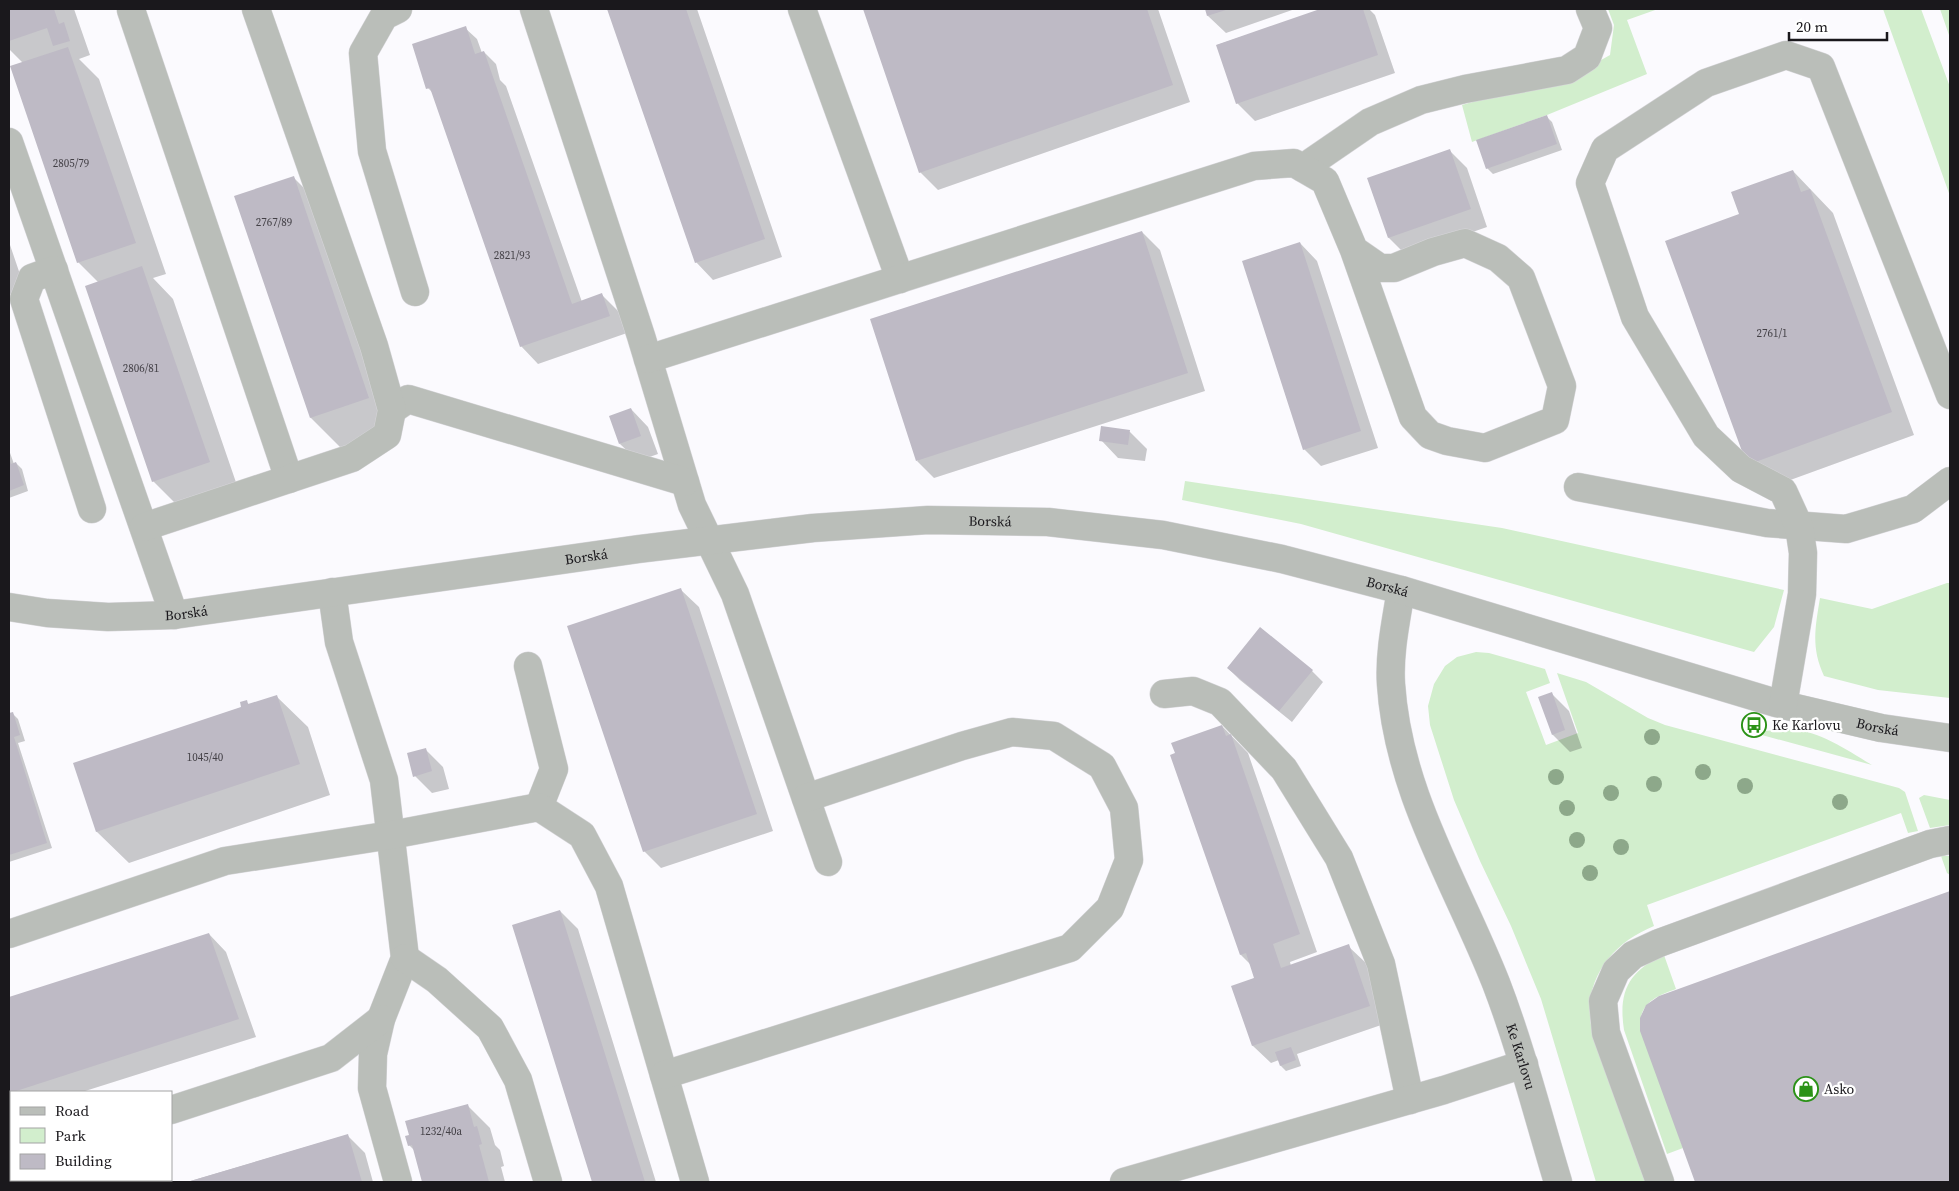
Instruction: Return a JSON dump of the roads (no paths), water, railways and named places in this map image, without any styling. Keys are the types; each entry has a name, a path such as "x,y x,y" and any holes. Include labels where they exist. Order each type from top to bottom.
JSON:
{"street":[{"path":"144,528 352,458 387,435 392,410 374,346 256,9"},
{"path":"398,9 384,16 363,53 372,151 415,292"},
{"path":"534,9 648,359 692,506 735,594 828,862"},
{"path":"802,9 900,279"},
{"path":"1303,168 1370,122 1421,100 1465,89 1567,70 1587,57 1598,28 1590,9"},
{"path":"131,10 289,480"},
{"path":"1783,705 1802,594 1803,553 1799,526 1783,491 1742,469 1706,436 1635,317 1590,183 1605,149 1706,83 1786,55 1821,67 1950,395"},
{"path":"9,142 174,615"},
{"path":"648,359 1254,166 1294,163 1325,182 1354,250 1413,417 1430,435 1447,441 1485,448 1555,420 1562,386 1521,278 1498,258 1465,243 1433,252 1394,268 1380,268 1354,250"},
{"path":"54,270 32,278 24,299 92,509"},
{"path":"392,410 408,399 685,482"},
{"path":"1578,488 1767,523 1846,528 1913,509 1950,481"},
{"name":"Borská","path":"9,607 46,613 108,617 174,615 709,540 814,528 928,520 1048,522 1163,535 1282,559 1401,590 1783,705 1881,728 1950,738"},
{"name":"Ke Karlovu","path":"1401,590 1392,640 1390,683 1401,752 1412,791 1497,985 1524,1064 1558,1182"},
{"path":"332,592 339,642 384,780 405,958 381,1019 373,1054 372,1088 398,1182"},
{"path":"528,666 554,768 539,807"},
{"path":"1164,694 1193,692 1220,702 1284,769 1294,785 1338,858 1381,964 1410,1100"},
{"path":"664,1075 1070,948 1110,908 1129,860 1124,808 1102,766 1054,736 1012,732 962,746 806,798"},
{"path":"9,934 226,860 391,835 539,807 582,836 609,886 695,1182"},
{"path":"1660,1182 1606,1033 1603,1001 1616,971 1633,955 1659,942 1930,844 1950,840"},
{"path":"405,958 437,980 490,1028 518,1080 548,1182"},
{"path":"172,1110 331,1058 381,1019"},
{"path":"1124,1182 1410,1100 1524,1064"}],"place":[{"name":"Ke Karlovu","path":"1754,725"},
{"name":"Asko","path":"1806,1089"}]}
